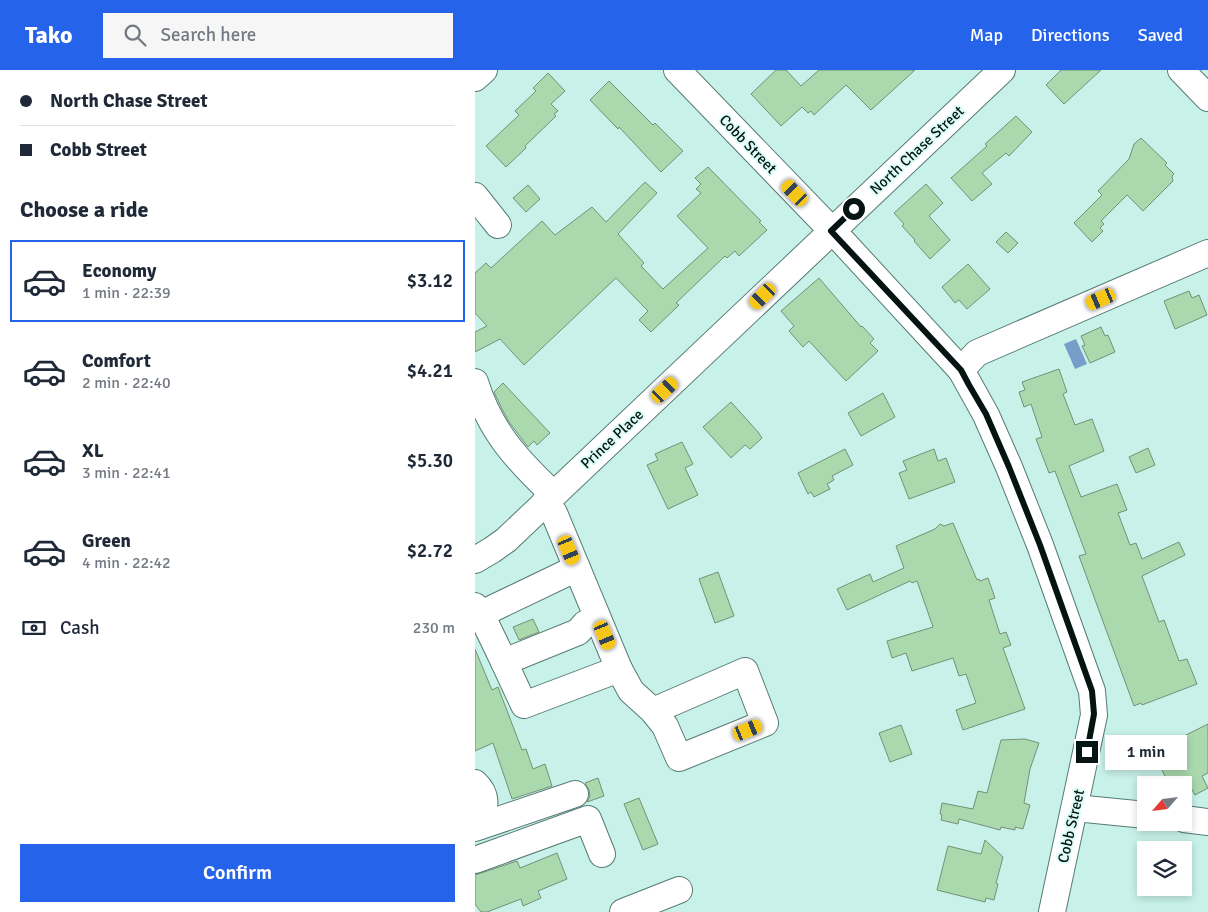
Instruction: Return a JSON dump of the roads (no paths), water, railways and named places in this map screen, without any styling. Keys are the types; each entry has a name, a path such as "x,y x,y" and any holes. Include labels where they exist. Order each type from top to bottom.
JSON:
{"street":[{"path":"475,78 483,70"},
{"name":"Cobb Street","path":"677,70 961,370 986,414 1040,545 1092,691 1094,714 1052,912"},
{"name":"North Chase Street","path":"831,231 1002,70"},
{"path":"1181,70 1208,98"},
{"path":"475,196 498,225"},
{"name":"Prince Place","path":"475,560 506,540 831,231"},
{"path":"961,370 977,353 1208,253"},
{"path":"475,382 490,418 507,447 549,498 619,669 631,691 653,711"},
{"path":"577,568 478,610 524,705 619,669"},
{"path":"504,662 578,632 585,624 597,618"},
{"path":"475,783 483,791 485,804 480,814 475,817"},
{"path":"475,828 575,794"},
{"path":"1075,808 1137,814"},
{"path":"475,860 588,819 601,854"},
{"path":"1193,820 1208,822"},
{"path":"623,912 679,890"}],"water":[{"path":"1076,339 1087,364 1075,369 1064,344"}]}
